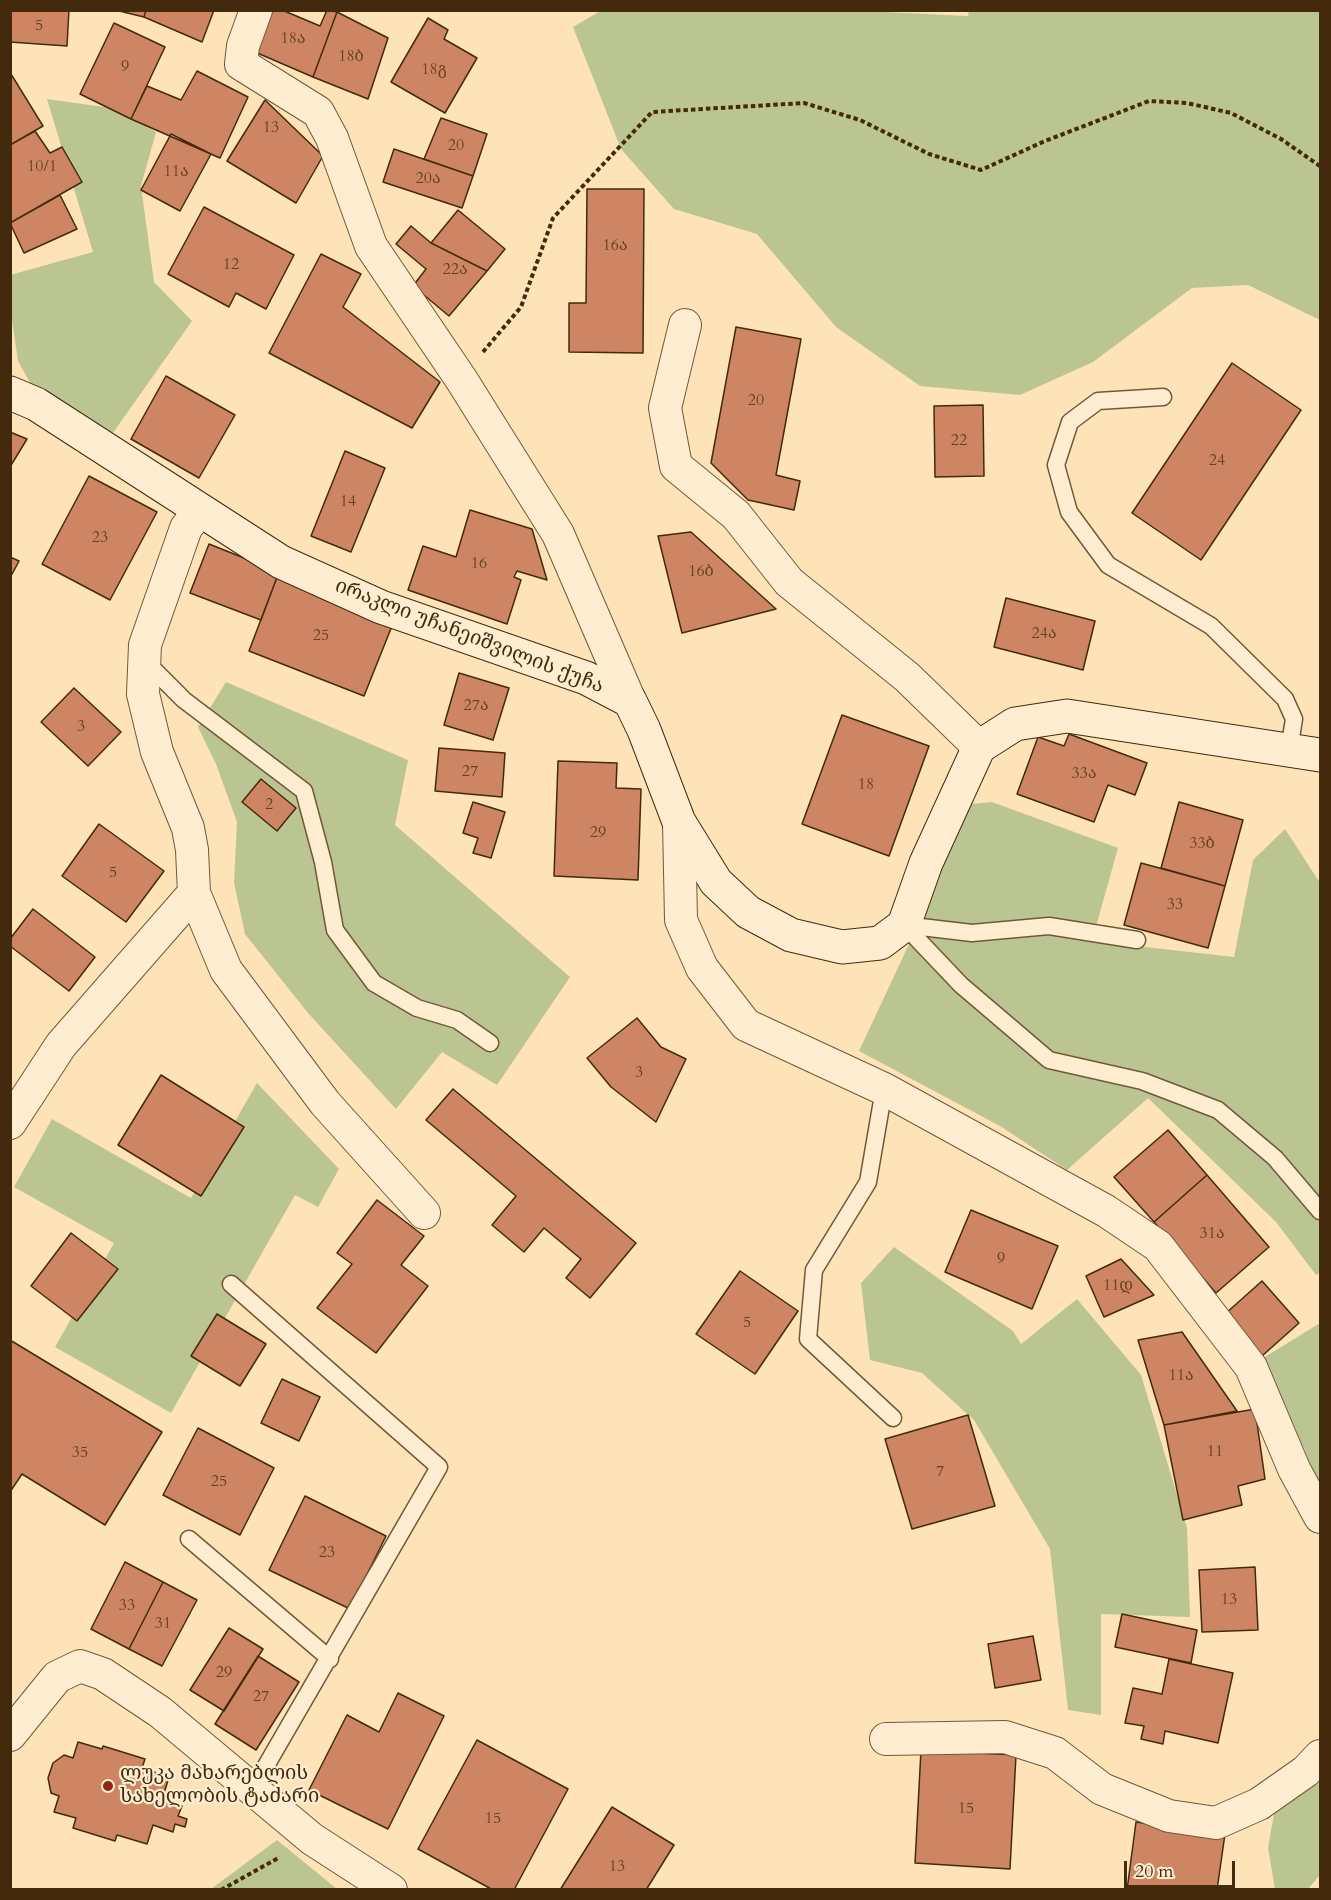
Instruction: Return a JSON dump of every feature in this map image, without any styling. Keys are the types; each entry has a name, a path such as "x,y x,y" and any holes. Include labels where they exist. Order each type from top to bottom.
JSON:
{"street":[{"path":"256,10 243,46 241,64 318,112 332,138 372,246 461,379 558,534 630,700 679,822 716,882 748,912 791,935 842,947 880,943 904,925 926,863 979,747 1015,724 1067,716 1305,753"},
{"path":"685,325 665,408 676,465 736,514 789,582 907,677 979,747"},
{"name":"ირაკლი უჩანეიშვილის ქუჩა","path":"10,393 36,404 281,562 381,607 586,678 630,700"},
{"path":"199,511 186,528 145,645 143,694 157,752 188,828 192,850 194,893 226,970 326,1103 424,1213"},
{"path":"679,822 681,920 702,968 746,1025 884,1089 1106,1210 1158,1246 1197,1293 1251,1367 1307,1476 1320,1517"},
{"path":"10,1123 61,1045 194,893"},
{"path":"10,1735 57,1677 80,1666 103,1674 160,1712 312,1839 391,1890"},
{"path":"885,1738 1005,1737 1055,1753 1102,1789 1136,1803 1169,1816 1216,1823 1259,1804 1306,1771 1320,1756"}],"lane":[{"path":"1163,397 1098,401 1070,422 1056,465 1069,512 1108,565 1211,626 1285,699 1305,753"},
{"path":"144,661 184,700 304,791 323,862 335,930 374,983 417,1008 457,1020 490,1042"},
{"path":"904,925 972,933 1049,926 1137,940"},
{"path":"904,925 961,985 1049,1060 1142,1081 1218,1110 1275,1158 1320,1211"},
{"path":"884,1089 868,1182 814,1270 808,1339 893,1418"},
{"path":"231,1284 439,1467 330,1659 252,1790"},
{"path":"189,1539 330,1659"}],"path":[{"path":"461,379 521,307 553,219 652,112 804,103 860,120 929,154 981,170 1045,141 1149,100 1188,103 1231,113 1281,139 1320,165"},
{"path":"221,1890 312,1839"}],"green space":[{"path":"602,10 844,10 968,16 969,10 1320,11 1320,320 1248,285 1192,288 1093,362 1020,395 920,386 836,327 757,234 674,209 621,149 573,27"},
{"path":"47,99 118,109 156,132 141,186 154,282 192,321 110,437 32,386 18,361 11,313 10,275 93,252"},
{"path":"226,682 408,760 395,825 570,977 497,1085 442,1052 396,1109 308,1013 245,934 234,883 237,822 216,764 198,727"},
{"path":"992,802 1118,848 1092,941 1234,957 1253,860 1285,829 1320,883 1320,1273 1316,1275 1276,1222 1148,1098 1067,1170 1000,1126 859,1051 925,910 969,804"},
{"path":"257,1083 339,1169 318,1207 295,1195 171,1413 55,1347 114,1243 14,1187 52,1119 191,1198"},
{"path":"894,1247 1013,1331 1021,1344 1077,1299 1141,1375 1187,1528 1190,1617 1101,1614 1101,1715 1068,1710 1050,1549 974,1420 922,1373 870,1360 861,1283"},
{"path":"1320,1323 1320,1494 1304,1448 1247,1368"},
{"path":"1320,1769 1320,1875 1308,1889 1275,1889 1268,1848 1274,1814"},
{"path":"277,1840 337,1889 211,1889"}],"building":[{"path":"10,10 69,10 67,46 10,42"},
{"path":"115,10 146,10 144,17"},
{"path":"146,10 214,10 202,42 144,17"},
{"path":"269,10 282,10 320,26 327,10 337,12 313,77 255,52"},
{"path":"337,12 388,38 368,99 313,77"},
{"path":"428,18 448,30 444,39 477,58 445,113 391,82"},
{"path":"114,23 165,47 131,119 80,94"},
{"path":"197,71 248,97 220,158 131,119 147,86 181,100"},
{"path":"10,74 43,126 10,145"},
{"path":"265,100 323,156 296,203 227,161"},
{"path":"441,118 487,134 473,176 424,159"},
{"path":"35,131 50,153 62,147 82,182 10,223 10,145"},
{"path":"171,134 211,154 180,211 141,190"},
{"path":"394,149 473,176 462,208 383,182"},
{"path":"587,189 644,189 643,353 569,352 569,303 586,303"},
{"path":"60,195 77,229 24,253 10,223"},
{"path":"204,207 294,255 266,309 236,293 229,307 168,274"},
{"path":"458,210 505,249 487,271 431,243"},
{"path":"411,226 431,243 487,271 449,316 413,286 426,269 396,244"},
{"path":"321,254 361,274 343,307 440,382 412,428 269,353"},
{"path":"736,327 801,339 776,475 800,481 794,510 748,500 711,463"},
{"path":"1232,363 1301,410 1201,560 1132,513"},
{"path":"166,376 235,415 199,478 131,439"},
{"path":"983,405 984,476 935,477 934,406"},
{"path":"10,432 27,439 10,467"},
{"path":"345,451 385,468 351,552 311,536"},
{"path":"89,476 157,512 110,600 42,564"},
{"path":"470,510 532,529 547,580 517,571 514,577 521,580 507,624 408,590 423,546 456,557"},
{"path":"691,532 776,609 682,633 658,536"},
{"path":"209,544 279,572 261,620 190,593"},
{"path":"10,557 19,561 10,578"},
{"path":"279,572 396,616 364,696 249,651"},
{"path":"1006,598 1095,621 1083,670 994,647"},
{"path":"459,673 509,688 493,740 444,725"},
{"path":"74,688 121,732 88,766 41,722"},
{"path":"842,715 929,746 889,856 802,824"},
{"path":"1069,734 1147,763 1135,795 1108,785 1094,822 1017,794 1038,737 1064,746"},
{"path":"439,748 505,753 502,797 435,791"},
{"path":"558,761 617,763 616,788 641,789 638,880 554,876"},
{"path":"261,779 296,808 277,831 242,802"},
{"path":"473,802 505,812 491,858 473,853 478,838 463,833"},
{"path":"1179,802 1243,820 1225,886 1161,868"},
{"path":"99,824 164,871 126,922 62,876"},
{"path":"1141,863 1225,886 1208,948 1124,925"},
{"path":"33,909 95,957 69,991 10,946 10,939"},
{"path":"637,1018 661,1047 686,1059 656,1122 611,1087 587,1058"},
{"path":"161,1075 244,1127 201,1196 118,1145"},
{"path":"453,1089 636,1243 590,1298 566,1278 581,1259 544,1228 524,1252 492,1225 516,1196 426,1120"},
{"path":"1168,1130 1207,1175 1154,1222 1114,1177"},
{"path":"1207,1175 1269,1247 1216,1293 1154,1222"},
{"path":"377,1200 424,1236 401,1265 428,1286 376,1353 317,1308 352,1264 337,1253"},
{"path":"971,1210 1058,1246 1032,1309 945,1272"},
{"path":"71,1233 118,1269 77,1321 31,1286"},
{"path":"1121,1259 1154,1295 1104,1317 1086,1276"},
{"path":"740,1271 798,1311 755,1374 696,1334"},
{"path":"1262,1281 1299,1323 1262,1356 1225,1314"},
{"path":"217,1314 266,1344 240,1386 191,1356"},
{"path":"1182,1332 1237,1411 1164,1425 1138,1340"},
{"path":"10,1340 162,1432 105,1525 22,1474 10,1492"},
{"path":"282,1379 320,1397 299,1441 261,1423"},
{"path":"1255,1409 1265,1479 1238,1486 1242,1505 1183,1520 1164,1425"},
{"path":"968,1415 995,1506 912,1529 885,1439"},
{"path":"198,1428 274,1468 240,1535 163,1495"},
{"path":"305,1496 386,1536 350,1609 269,1570"},
{"path":"125,1562 163,1582 129,1649 91,1629"},
{"path":"1255,1567 1258,1630 1202,1632 1199,1570"},
{"path":"163,1582 197,1600 162,1666 129,1649"},
{"path":"1122,1614 1197,1630 1191,1663 1115,1647"},
{"path":"229,1628 263,1649 224,1711 190,1690"},
{"path":"1033,1636 1041,1680 995,1688 988,1644"},
{"path":"258,1656 299,1682 256,1750 215,1724"},
{"path":"1169,1659 1233,1673 1218,1743 1165,1731 1163,1744 1141,1739 1144,1726 1125,1723 1133,1688 1162,1694"},
{"path":"398,1693 444,1716 388,1829 309,1790 347,1715 379,1732"},
{"path":"477,1740 568,1789 514,1890 493,1890 418,1849"},
{"name":"ლუკა მახარებლის სახელობის ტაძარი","path":"78,1742 102,1749 103,1746 145,1759 142,1768 169,1777 162,1800 182,1806 178,1816 187,1819 185,1827 175,1824 173,1832 153,1825 147,1844 117,1835 115,1841 73,1828 76,1818 54,1812 59,1796 51,1793 48,1778 53,1763 64,1755 73,1758"},
{"path":"921,1750 1016,1755 1010,1869 915,1863"},
{"path":"612,1807 674,1845 646,1890 560,1890"},
{"path":"1136,1822 1225,1834 1217,1890 1127,1890"}],"place":[{"name":"ლუკა მახარებლის სახელობის ტაძარი","path":"108,1786"}]}
